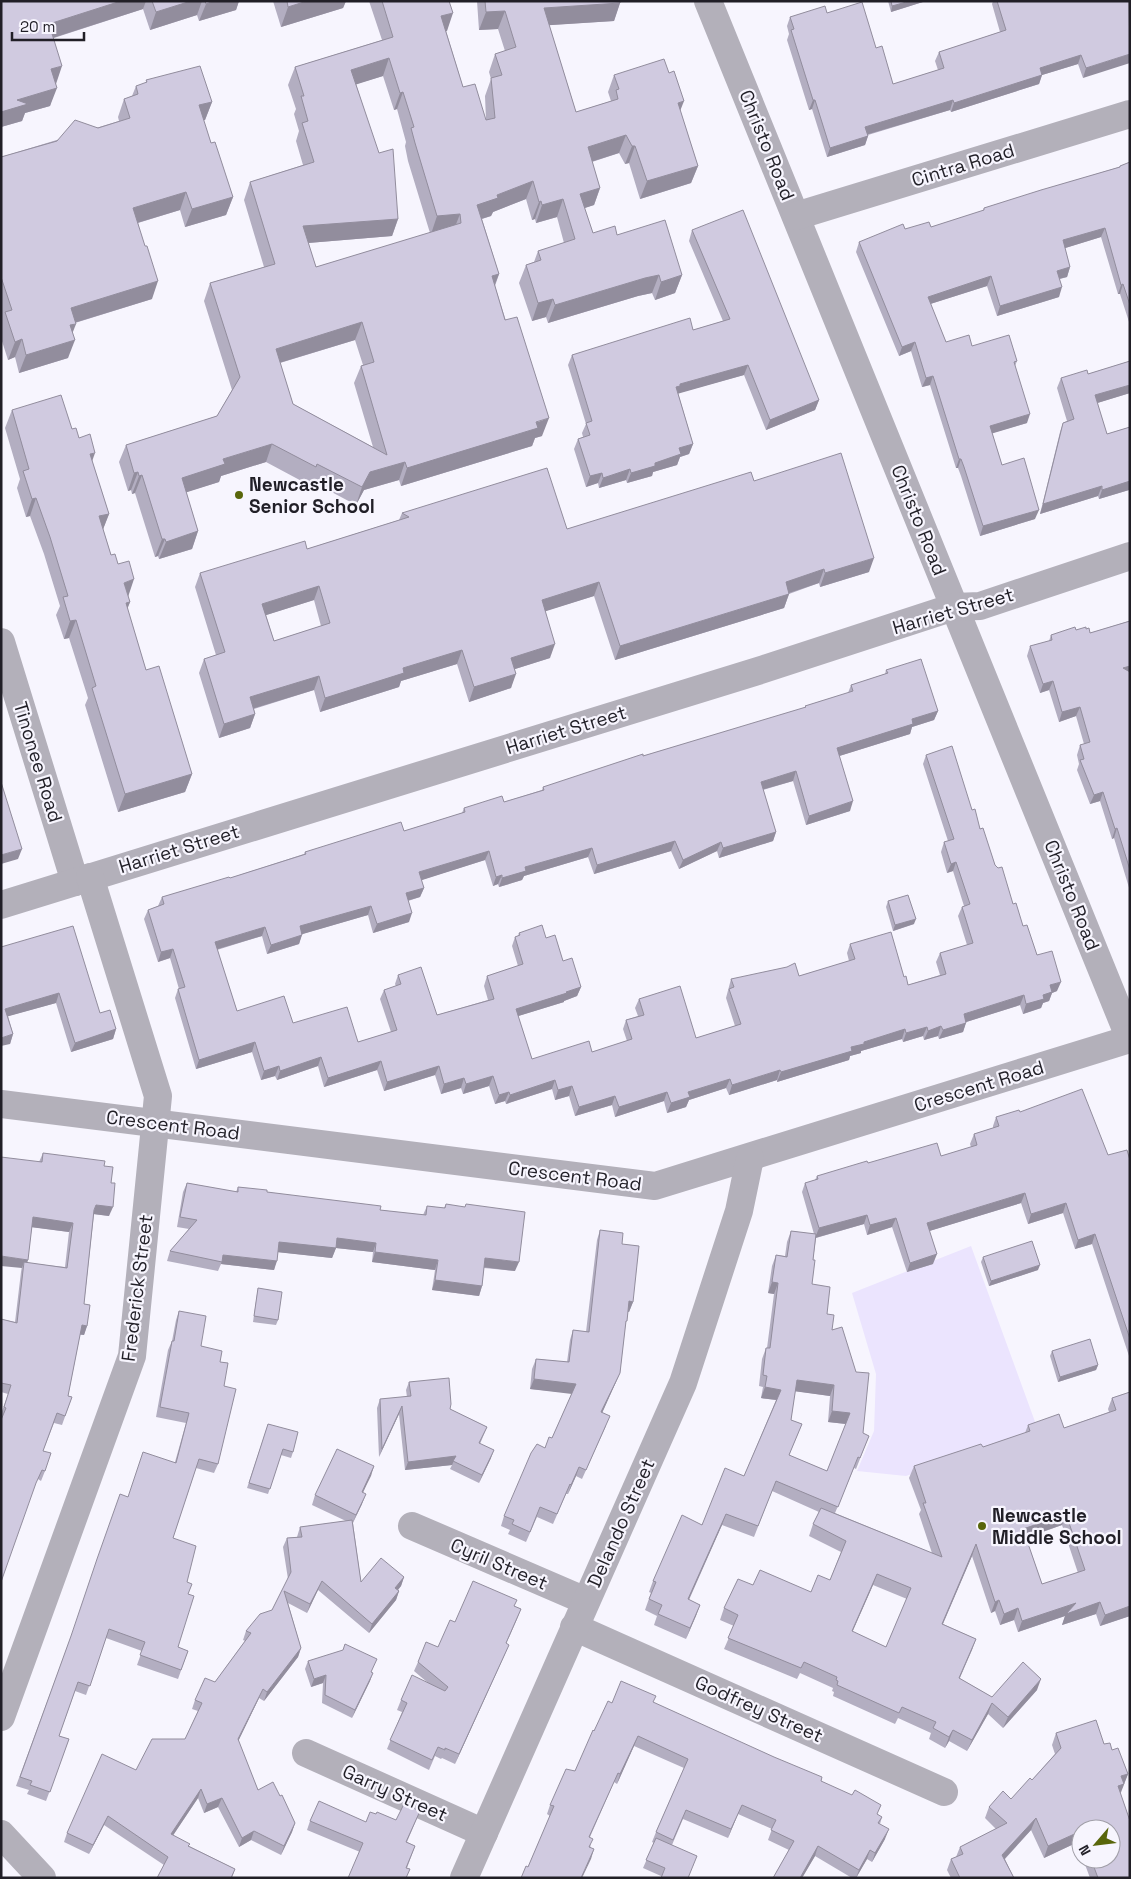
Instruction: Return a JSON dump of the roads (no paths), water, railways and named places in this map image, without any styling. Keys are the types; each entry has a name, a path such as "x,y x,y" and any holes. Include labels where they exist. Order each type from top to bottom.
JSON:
{"street":[{"name":"Christo Road","path":"708,1 1130,1039"},
{"name":"Cintra Road","path":"796,216 1130,114"},
{"name":"Harriet Street","path":"1,904 754,672 954,607 980,606 1130,556"},
{"name":"Tinonee Road","path":"1,642 82,879"},
{"name":"Frederick Street","path":"1,1717 132,1356 156,1122 158,1096 82,879"},
{"name":"Crescent Road","path":"1,1104 655,1186 1130,1039"},
{"name":"Delando Street","path":"464,1878 683,1383 739,1211 750,1158"},
{"name":"Cyril Street","path":"412,1526 586,1601"},
{"name":"Godfrey Street","path":"574,1628 944,1792"},
{"name":"Garry Street","path":"306,1753 484,1833"},
{"path":"1,1834 42,1878"}],"place":[{"name":"Newcastle Senior School","path":"239,495"},
{"name":"Newcastle Middle School","path":"982,1526"}]}
